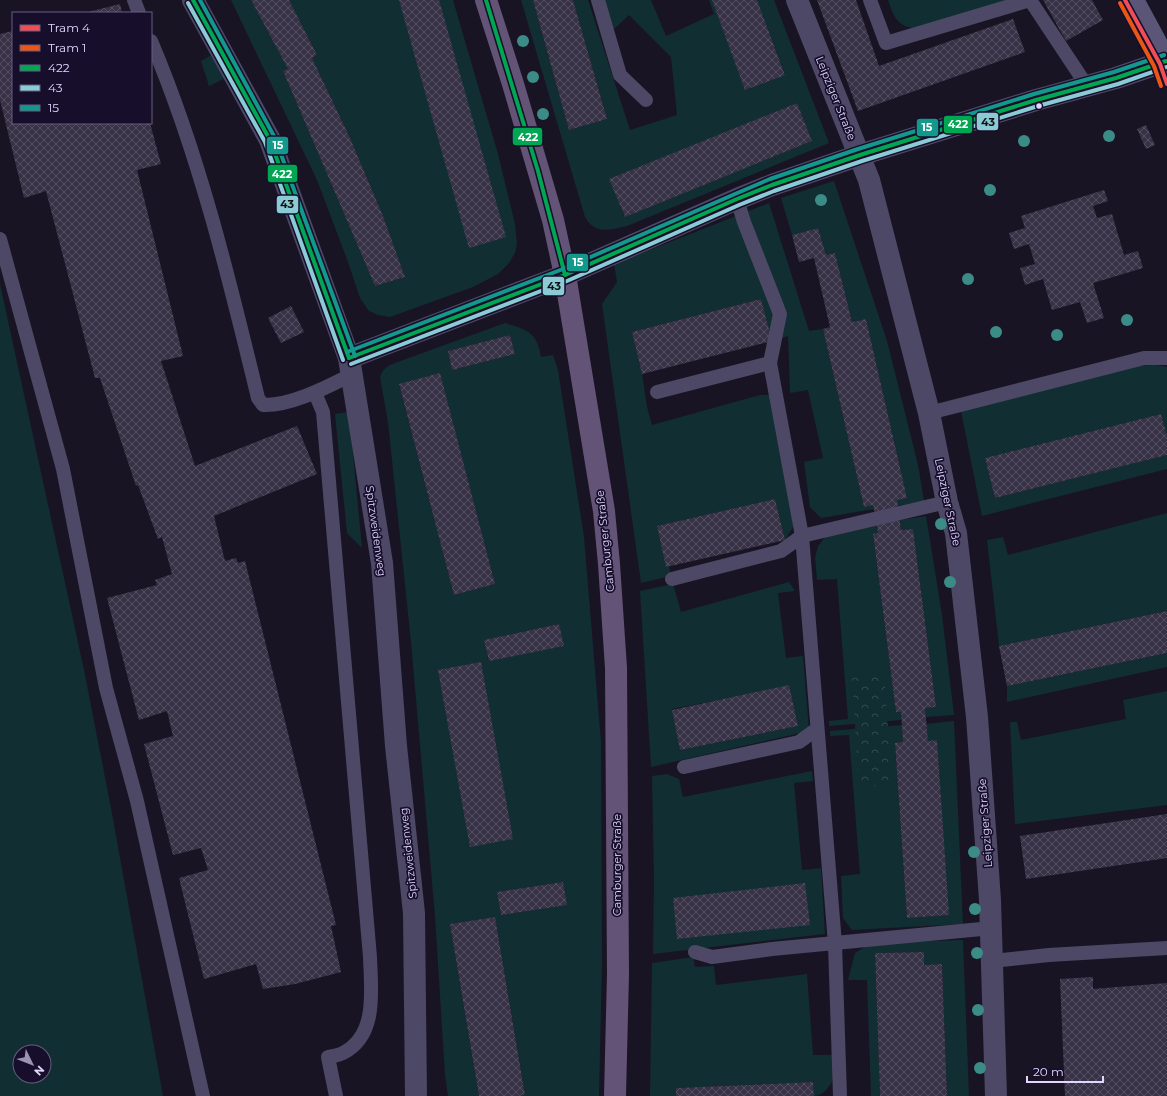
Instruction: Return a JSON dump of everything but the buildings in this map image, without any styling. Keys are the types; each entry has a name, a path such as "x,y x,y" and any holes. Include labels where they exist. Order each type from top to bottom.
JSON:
{"main road":[{"name":"Camburger Straße","path":"486,0 553,220 566,274 604,511 616,668 618,974 615,1096"}],"street":[{"name":"Spitzweidenweg","path":"193,0 270,140 350,366 382,563 396,746 414,914 416,1096"},
{"name":"Leipziger Straße","path":"797,0 870,180 929,413 956,533 976,709 992,928 996,1096"},
{"path":"350,366 772,185 860,155 1036,100 1116,78 1166,62 1133,0"}],"lane":[{"path":"134,0 139,12"},
{"path":"598,0 620,75 646,100"},
{"path":"870,0 886,43 1030,0 1087,86"},
{"path":"152,44 180,117 204,190 233,294 258,398 263,405 271,405 315,393 350,366"},
{"path":"737,199 744,222 780,314 770,363 802,536 835,944 840,1096"},
{"path":"0,239 63,469 106,688 137,801 203,1096"},
{"path":"929,413 1144,358 1167,358"},
{"path":"657,392 770,363"},
{"path":"315,393 323,412 370,957 372,1004 366,1030 356,1044 342,1053 328,1057 336,1096"},
{"path":"672,579 781,551 802,536 948,502"},
{"path":"684,767 799,742 817,729"},
{"path":"694,952 712,957 992,928"},
{"path":"993,961 1049,955 1167,948"}],"green space":[{"path":"231,0 251,0 288,69 283,71 375,286 405,277 383,216 350,138 312,58 317,55 289,0 453,0 498,154 515,224 517,243 515,253 509,263 498,274 473,287 390,317 378,315 369,311 360,298 317,180"},
{"path":"521,0 533,0 569,130 607,119 573,0 588,0 630,130 677,115 671,57 629,15 613,30 604,0 651,0 666,36 714,14 709,0 712,0 746,90 785,74 757,0 774,0 829,143 627,226 609,230 598,229 593,227 585,217","holes":["797,103 812,141 624,216 610,179"]},
{"path":"888,0 1012,0 920,29 907,26 898,21"},
{"path":"215,53 228,77 209,86 201,61"},
{"path":"834,181 887,341 918,465 924,501 897,506 897,500 907,498 866,319 852,322 835,253 826,255 818,228 792,235 781,198"},
{"path":"769,203 809,331 823,329 864,507 873,505 874,509 821,518 810,507 804,462 823,458 808,390 790,393 788,336 772,341 761,299 632,332 652,425 760,395 770,395 795,524 785,540 775,499 657,526 666,566 669,566 671,576 641,583 602,304 617,282 614,264"},
{"path":"0,284 84,670 111,808 163,1096 0,1096"},
{"path":"505,323 530,333 537,342 541,357 553,355 558,370 584,537 601,742 602,959 599,1096 518,1096 525,1094 495,917 450,924 479,1096 448,1096 445,1075 435,916 411,642 388,422 380,377 386,368 395,363","holes":["510,335 515,354 452,370 448,351","440,374 495,584 454,595 399,385","559,624 563,646 488,660 485,640","563,882 566,905 501,915 497,892"]},
{"path":"1156,365 1167,367 1167,436 1161,414 985,458 995,498 1167,455 1167,469 982,516 961,411 1133,366"},
{"path":"349,412 362,548 347,533 335,414"},
{"path":"1167,513 1167,611 999,646 987,540 1003,537 1008,555"},
{"path":"926,516 942,615 954,715 926,717 925,708 936,707 913,529 901,530 900,520"},
{"path":"876,524 878,533 873,535 896,712 901,712 902,720 829,726 829,721 848,719 837,579 817,580 815,558 818,546 827,535"},
{"path":"789,582 795,591 778,593 786,658 803,656 809,731 651,767 640,591 673,584 681,612","holes":["789,686 798,726 680,750 672,709"]},
{"path":"1167,653 1167,667 1007,702 1007,686"},
{"path":"884,674 892,785 859,787 852,678"},
{"path":"1167,691 1167,805 1015,824 1010,722 1017,722 1021,740 1126,719 1123,700"},
{"path":"954,721 963,924 852,930 843,918 841,876 860,874 849,735 830,736 830,731 902,725 903,742 895,743 907,918 948,915 937,740 928,741 926,724"},
{"path":"812,771 813,781 794,783 802,870 821,868 825,934 653,954 654,880 652,776 667,774 679,779 683,797"},
{"path":"963,940 969,1096 947,1096 942,964 924,965 924,952 875,953 880,1096 871,1096 867,980 848,980 855,953 871,943"},
{"path":"693,957 695,967 714,966 716,985 807,974 813,1055 832,1055 833,1078 831,1084 825,1091 820,1095 814,1096 813,1082 676,1088 676,1096 650,1096 652,963"}],"tram line":[{"name":"4","path":"1125,0 1160,64 1167,84"},
{"name":"1","path":"1120,3 1154,66 1161,86"}],"transit line":[{"name":"422","path":"193,0 270,140 349,358"},
{"name":"15","path":"200,0 275,138 355,356"},
{"name":"422","path":"486,0 538,171 565,275"},
{"name":"43","path":"188,3 265,142 343,360"},
{"name":"15","path":"347,352 563,269 770,179 858,149 1034,94 1114,72 1164,55"},
{"name":"422","path":"349,358 565,275 772,185 860,155 1036,100 1116,78 1166,61"},
{"name":"43","path":"351,364 567,281 774,191 862,161 1038,106 1118,84 1167,67"}]}
